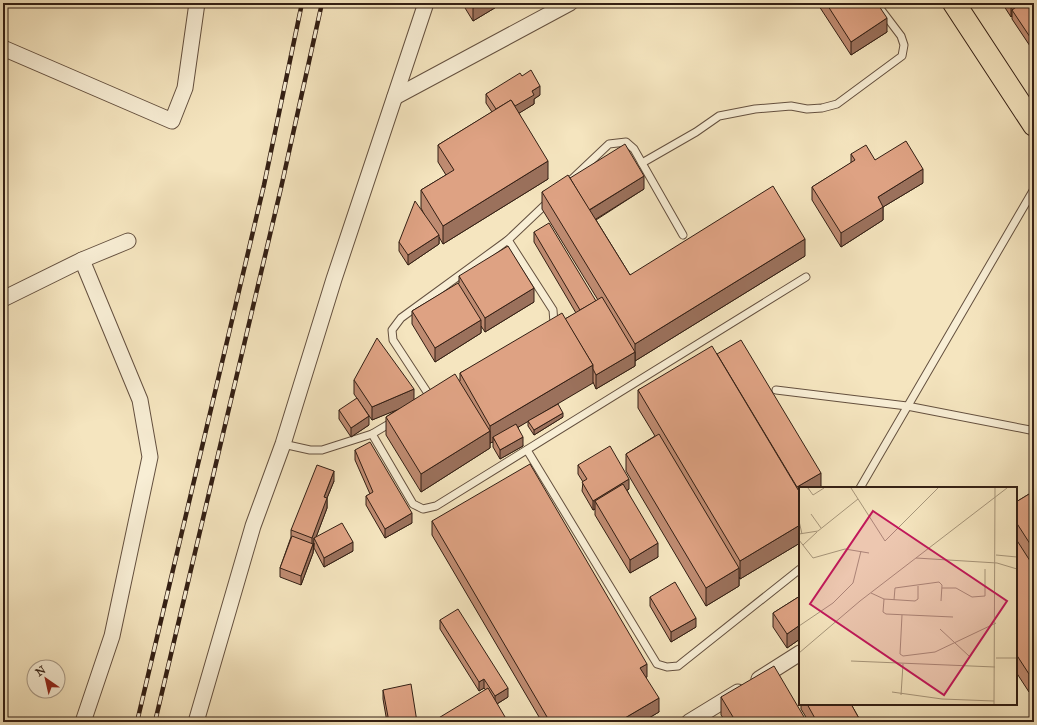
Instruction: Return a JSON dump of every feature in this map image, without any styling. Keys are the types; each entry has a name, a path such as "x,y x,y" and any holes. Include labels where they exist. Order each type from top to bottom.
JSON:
{"highway":[{"path":"954,3 1034,125"}],"street":[{"path":"3,48 172,121 185,88 197,3"},
{"path":"196,722 253,526 283,444 334,280 426,3"},
{"path":"395,97 570,3"},
{"path":"3,299 82,260 128,241"},
{"path":"82,260 140,400 150,457 112,636 83,722"},
{"path":"689,722 711,716 799,654"}],"lane":[{"path":"642,163 696,132 719,116 755,109 792,106 807,109 822,108 837,104 902,56 904,45 901,36 876,3"},
{"path":"564,187 609,144 626,142 634,149 683,235"},
{"path":"861,487 1034,188"},
{"path":"431,398 393,340 392,330 401,318 508,240 553,197"},
{"path":"508,240 553,310 554,323 544,332"},
{"path":"372,434 413,504 423,509 436,506 806,276"},
{"path":"776,390 907,406 1030,430"},
{"path":"283,444 310,450 322,450 372,434 398,418"},
{"path":"526,450 657,664 678,666 799,570"}],"building":[{"path":"470,3 480,3 473,8"},
{"path":"826,3 877,3 887,18 851,42"},
{"path":"1008,3 1018,3 1011,8"},
{"path":"1022,3 1034,3 1034,43 1012,10"},
{"path":"531,70 540,86 532,91 534,95 515,106 511,100 496,109 486,94 520,73 522,76"},
{"path":"511,100 548,161 443,226 421,190 454,170 438,145"},
{"path":"906,141 923,169 878,197 883,207 841,233 812,187 855,160 851,154 866,145 875,160"},
{"path":"625,144 644,176 589,210 570,178"},
{"path":"568,175 630,275 773,186 805,239 635,344 542,192"},
{"path":"415,201 439,235 408,255 399,242"},
{"path":"549,223 596,301 580,310 534,232"},
{"path":"508,246 534,288 485,318 459,276"},
{"path":"458,283 481,320 435,348 412,311"},
{"path":"602,297 635,352 596,375 593,365 565,319"},
{"path":"562,313 593,365 490,426 460,373"},
{"path":"377,338 414,389 372,407 354,380"},
{"path":"741,340 821,473 797,487 717,354"},
{"path":"712,346 799,491 799,526 740,561 638,390"},
{"path":"455,374 490,431 421,474 386,417"},
{"path":"357,398 369,416 351,428 339,410"},
{"path":"558,404 563,413 534,430 528,421"},
{"path":"516,424 523,437 500,450 493,437"},
{"path":"659,434 739,568 706,588 626,454"},
{"path":"370,442 412,513 385,529 366,496 373,492 355,450"},
{"path":"610,446 629,479 593,501 582,482 587,479 578,465"},
{"path":"530,464 647,664 640,668 659,698 618,722 550,722 432,521"},
{"path":"317,465 334,471 324,497 327,498 312,538 291,530"},
{"path":"623,484 658,543 630,560 595,501"},
{"path":"1034,491 1034,550 1017,524 1017,501"},
{"path":"342,523 353,542 324,558 314,538"},
{"path":"292,536 313,544 301,576 280,568"},
{"path":"1017,541 1034,567 1034,671 1029,674 1017,656"},
{"path":"675,582 696,618 671,632 650,597"},
{"path":"799,597 799,626 787,634 773,613"},
{"path":"458,609 508,688 495,696 484,679 479,682 440,620"},
{"path":"774,666 807,722 736,722 721,697"},
{"path":"411,684 417,722 389,722 383,690"},
{"path":"488,688 508,722 432,722"},
{"path":"808,705 852,705 861,722 817,722"}],"railway":[{"path":"137,722 264,185 302,3"},
{"path":"155,722 281,188 322,3"}]}
